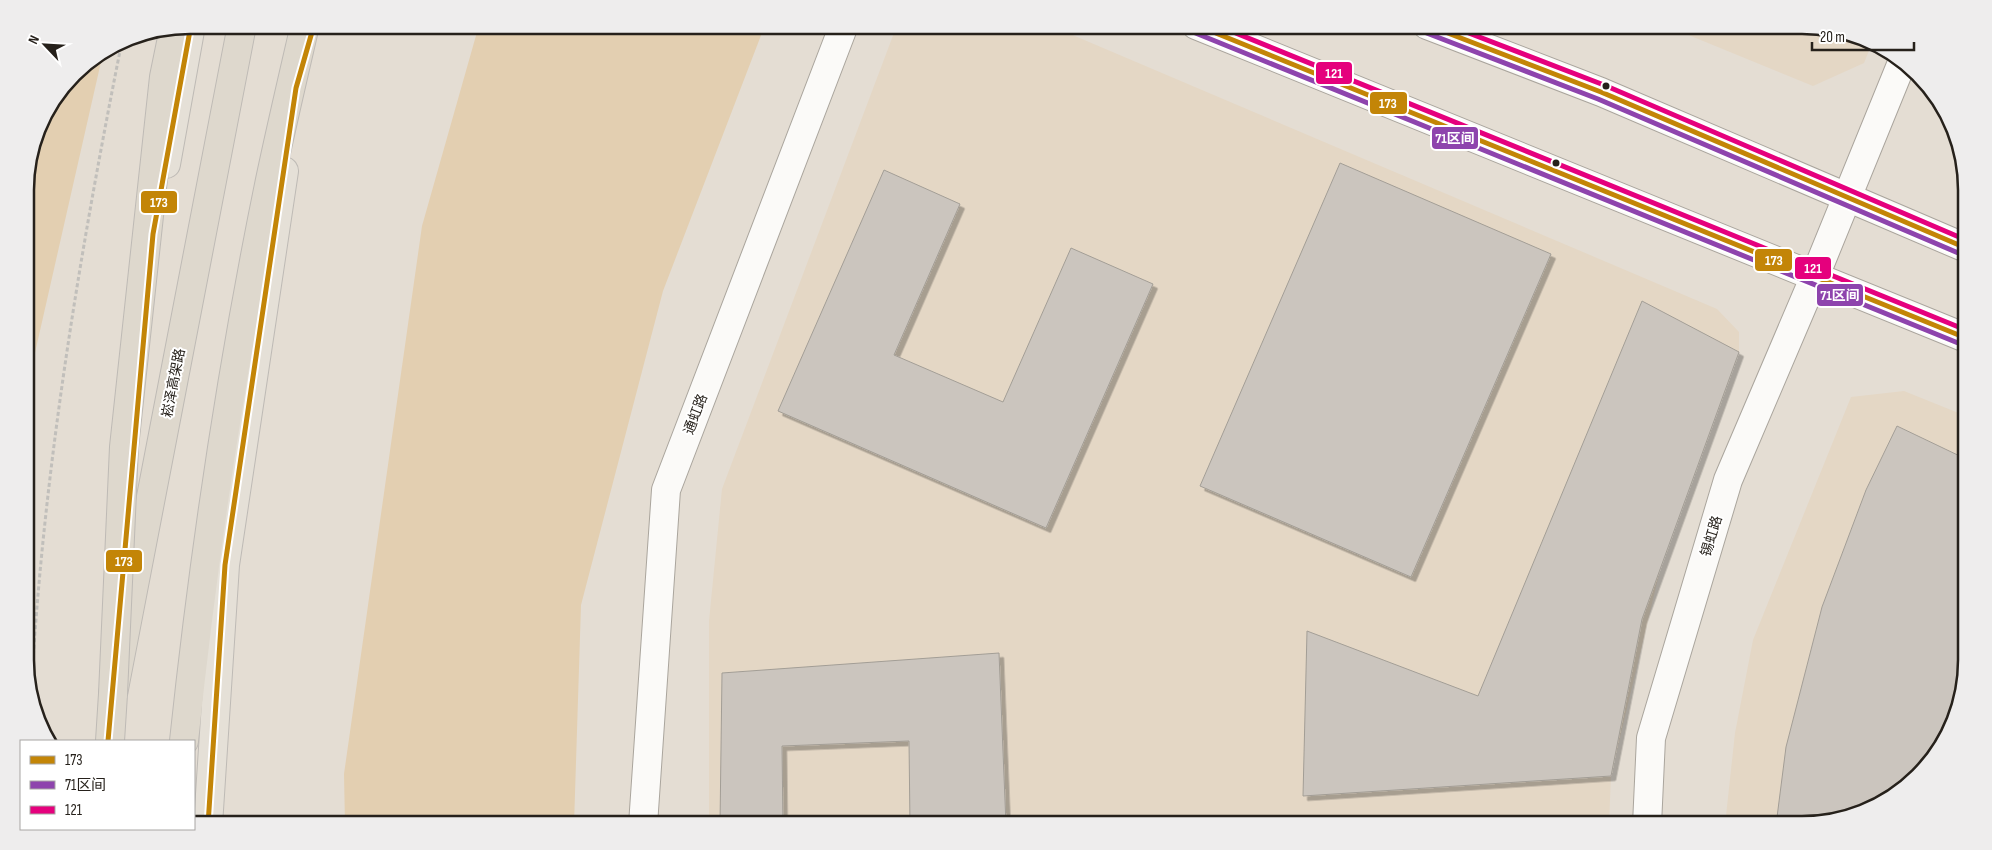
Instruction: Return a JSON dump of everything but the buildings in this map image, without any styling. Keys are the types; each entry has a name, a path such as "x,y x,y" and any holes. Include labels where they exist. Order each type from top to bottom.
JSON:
{"highway":[{"name":"崧泽高架路","path":"109,740 113,694 240,34"},
{"path":"184,740 195,632 230,397 270,181 303,34"},
{"path":"113,694 124,446 164,77 173,35"}],"main road":[{"path":"109,740 153,234 189,34"},
{"path":"209,816 225,565 296,88 311,34"}],"street":[{"name":"通虹路","path":"644,816 666,490 841,34"},
{"path":"1218,34 1958,335"},
{"path":"1450,34 1601,92 1958,245"},
{"name":"锡虹路","path":"1647,816 1651,738 1728,480 1815,276 1900,68"}],"path":[{"path":"34,652 36,611 61,391 94,180 120,51"}],"shaded area":[{"path":"476,34 762,34 663,291 581,605 574,816 345,816 344,774 422,226"},
{"path":"894,34 1070,34 1717,309 1739,332 1739,352 1661,566 1611,775 1609,816 709,816 709,621 722,489"},
{"path":"1686,34 1812,34 1852,42 1869,50 1864,63 1813,86"},
{"path":"101,62 34,357 34,180 39,150 50,121 66,95"},
{"path":"1904,391 1958,413 1958,670 1953,700 1939,735 1828,814 1812,816 1726,816 1735,733 1753,640 1851,397"}],"transit line":[{"name":"173","path":"108,740 153,234 189,34"},
{"name":"173","path":"209,816 225,565 296,88 311,34"},
{"name":"71区间","path":"1198,34 1958,343"},
{"name":"173","path":"1218,34 1958,335"},
{"name":"121","path":"1238,34 1958,327"},
{"name":"71区间","path":"1429,34 1598,99 1958,253"},
{"name":"173","path":"1450,34 1601,92 1958,245"},
{"name":"121","path":"1471,34 1604,85 1958,237"}]}
